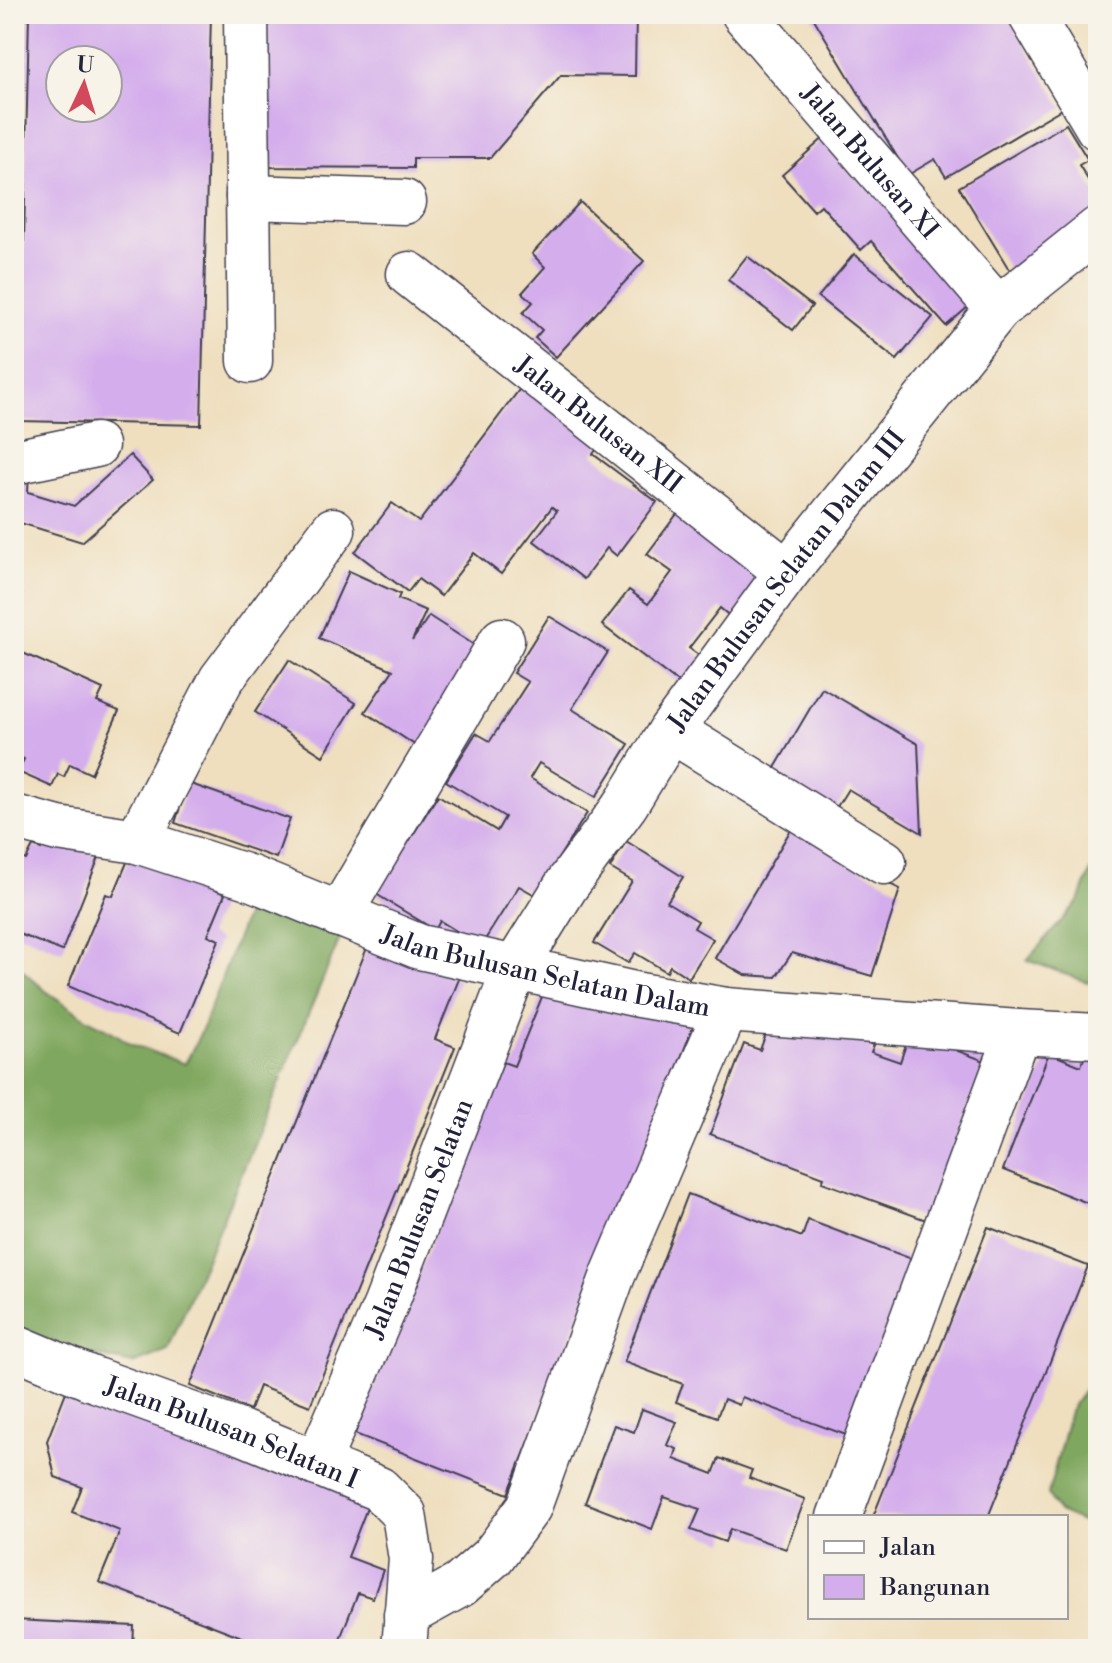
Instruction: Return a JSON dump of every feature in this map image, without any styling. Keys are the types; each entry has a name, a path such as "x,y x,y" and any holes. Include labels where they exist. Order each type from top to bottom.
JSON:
{"street":[{"path":"246,14 250,361"},
{"name":"Jalan Bulusan XI","path":"744,14 998,309"},
{"path":"1030,14 1098,128"},
{"path":"248,197 404,202"},
{"name":"Jalan Bulusan Selatan Dalam III","path":"515,968 566,886 626,804 671,730 787,572 998,309 1098,229"},
{"name":"Jalan Bulusan XII","path":"409,274 787,572"},
{"path":"14,462 96,445"},
{"path":"137,841 221,680 333,530"},
{"path":"339,915 502,640"},
{"path":"671,730 884,862"},
{"name":"Jalan Bulusan Selatan Dalam","path":"14,817 58,829 137,841 248,877 420,947 639,995 726,1010 1098,1036"},
{"name":"Jalan Bulusan Selatan","path":"317,1464 386,1304 515,968"},
{"path":"405,1632 493,1556 529,1507 613,1275 726,1010"},
{"path":"840,1515 1018,1032"},
{"name":"Jalan Bulusan Selatan I","path":"14,1346 90,1378 243,1433 379,1489 404,1514 411,1559 405,1632"}],"green space":[{"path":"1098,853 1098,986 1027,960 1079,901"},
{"path":"251,901 343,931 168,1350 133,1364 82,1353 14,1327 14,963 46,991 89,1020 131,1044 185,1064 201,1032"},
{"path":"1098,1368 1098,1525 1094,1527 1058,1512 1048,1494 1070,1411"}],"building":[{"path":"29,14 211,14 201,425 20,421"},
{"path":"261,14 636,14 635,76 561,75 490,158 413,158 413,168 259,167"},
{"path":"811,14 1006,14 1063,108 946,177 935,159 908,175"},
{"path":"1066,124 1088,160 1079,165 1098,196 1098,220 1010,271 959,187"},
{"path":"836,127 983,294 946,326 871,241 861,250 821,205 814,211 782,175"},
{"path":"580,202 644,261 556,357 535,338 542,330 523,313 533,302 522,293 545,267 532,254"},
{"path":"854,254 933,317 897,360 818,297"},
{"path":"747,256 812,306 793,330 728,280"},
{"path":"522,386 600,445 593,454 657,502 617,556 607,548 584,579 534,541 557,511 552,507 501,574 474,553 441,596 418,579 408,592 355,552 392,503 419,522"},
{"path":"130,455 153,480 82,542 14,521 14,471 29,472 28,492 74,506"},
{"path":"686,502 771,566 732,618 720,608 689,648 705,660 684,687 602,625 629,590 648,604 672,572 647,554"},
{"path":"349,571 400,594 398,599 426,611 412,641 429,616 482,650 418,747 365,712 393,670 319,638"},
{"path":"549,616 608,652 572,709 629,744 596,797 539,763 530,778 587,813 535,895 519,886 481,946 440,921 435,930 376,894 438,795 497,831 505,817 446,781 476,733 490,741 528,682 513,673"},
{"path":"14,649 103,689 97,702 119,711 91,774 70,764 64,777 58,774 52,787 18,772 24,759 14,755"},
{"path":"289,660 356,703 323,756 255,712"},
{"path":"822,688 918,744 922,833 848,789 835,810 772,773"},
{"path":"188,783 290,819 276,858 175,823"},
{"path":"796,821 846,862 900,889 872,976 792,953 776,977 745,975 715,958"},
{"path":"47,836 99,857 62,951 14,932 14,855 26,860 33,846 41,849"},
{"path":"626,841 683,877 667,902 698,921 694,928 713,939 689,978 670,966 667,972 635,953 628,963 594,943 632,881 610,868"},
{"path":"130,855 225,894 208,935 219,940 180,1033 68,986 106,894 113,896"},
{"path":"369,943 459,979 435,1039 455,1047 310,1406 259,1386 250,1410 190,1386"},
{"path":"548,982 613,996 693,1027 508,1494 355,1434 503,1062 514,1066"},
{"path":"772,1017 816,1023 874,1045 871,1052 900,1062 910,1033 985,1061 926,1220 822,1182 824,1177 710,1134 744,1044 760,1050"},
{"path":"1091,1041 1098,1043 1098,1207 1003,1170 1049,1053 1081,1066"},
{"path":"688,1194 802,1237 808,1220 912,1259 846,1435 742,1397 739,1405 724,1399 717,1417 676,1402 683,1384 624,1362"},
{"path":"988,1227 1088,1266 989,1515 874,1515"},
{"path":"69,1384 370,1500 348,1557 383,1570 373,1598 358,1593 336,1649 273,1649 99,1582 120,1531 72,1512 82,1487 55,1477 47,1441"},
{"path":"642,1409 677,1422 667,1445 677,1449 674,1459 713,1474 719,1458 752,1470 749,1478 805,1499 786,1549 730,1529 725,1542 691,1530 700,1509 664,1497 652,1529 585,1503 614,1425 634,1432"},
{"path":"14,1620 134,1626 133,1649 14,1649"}]}
